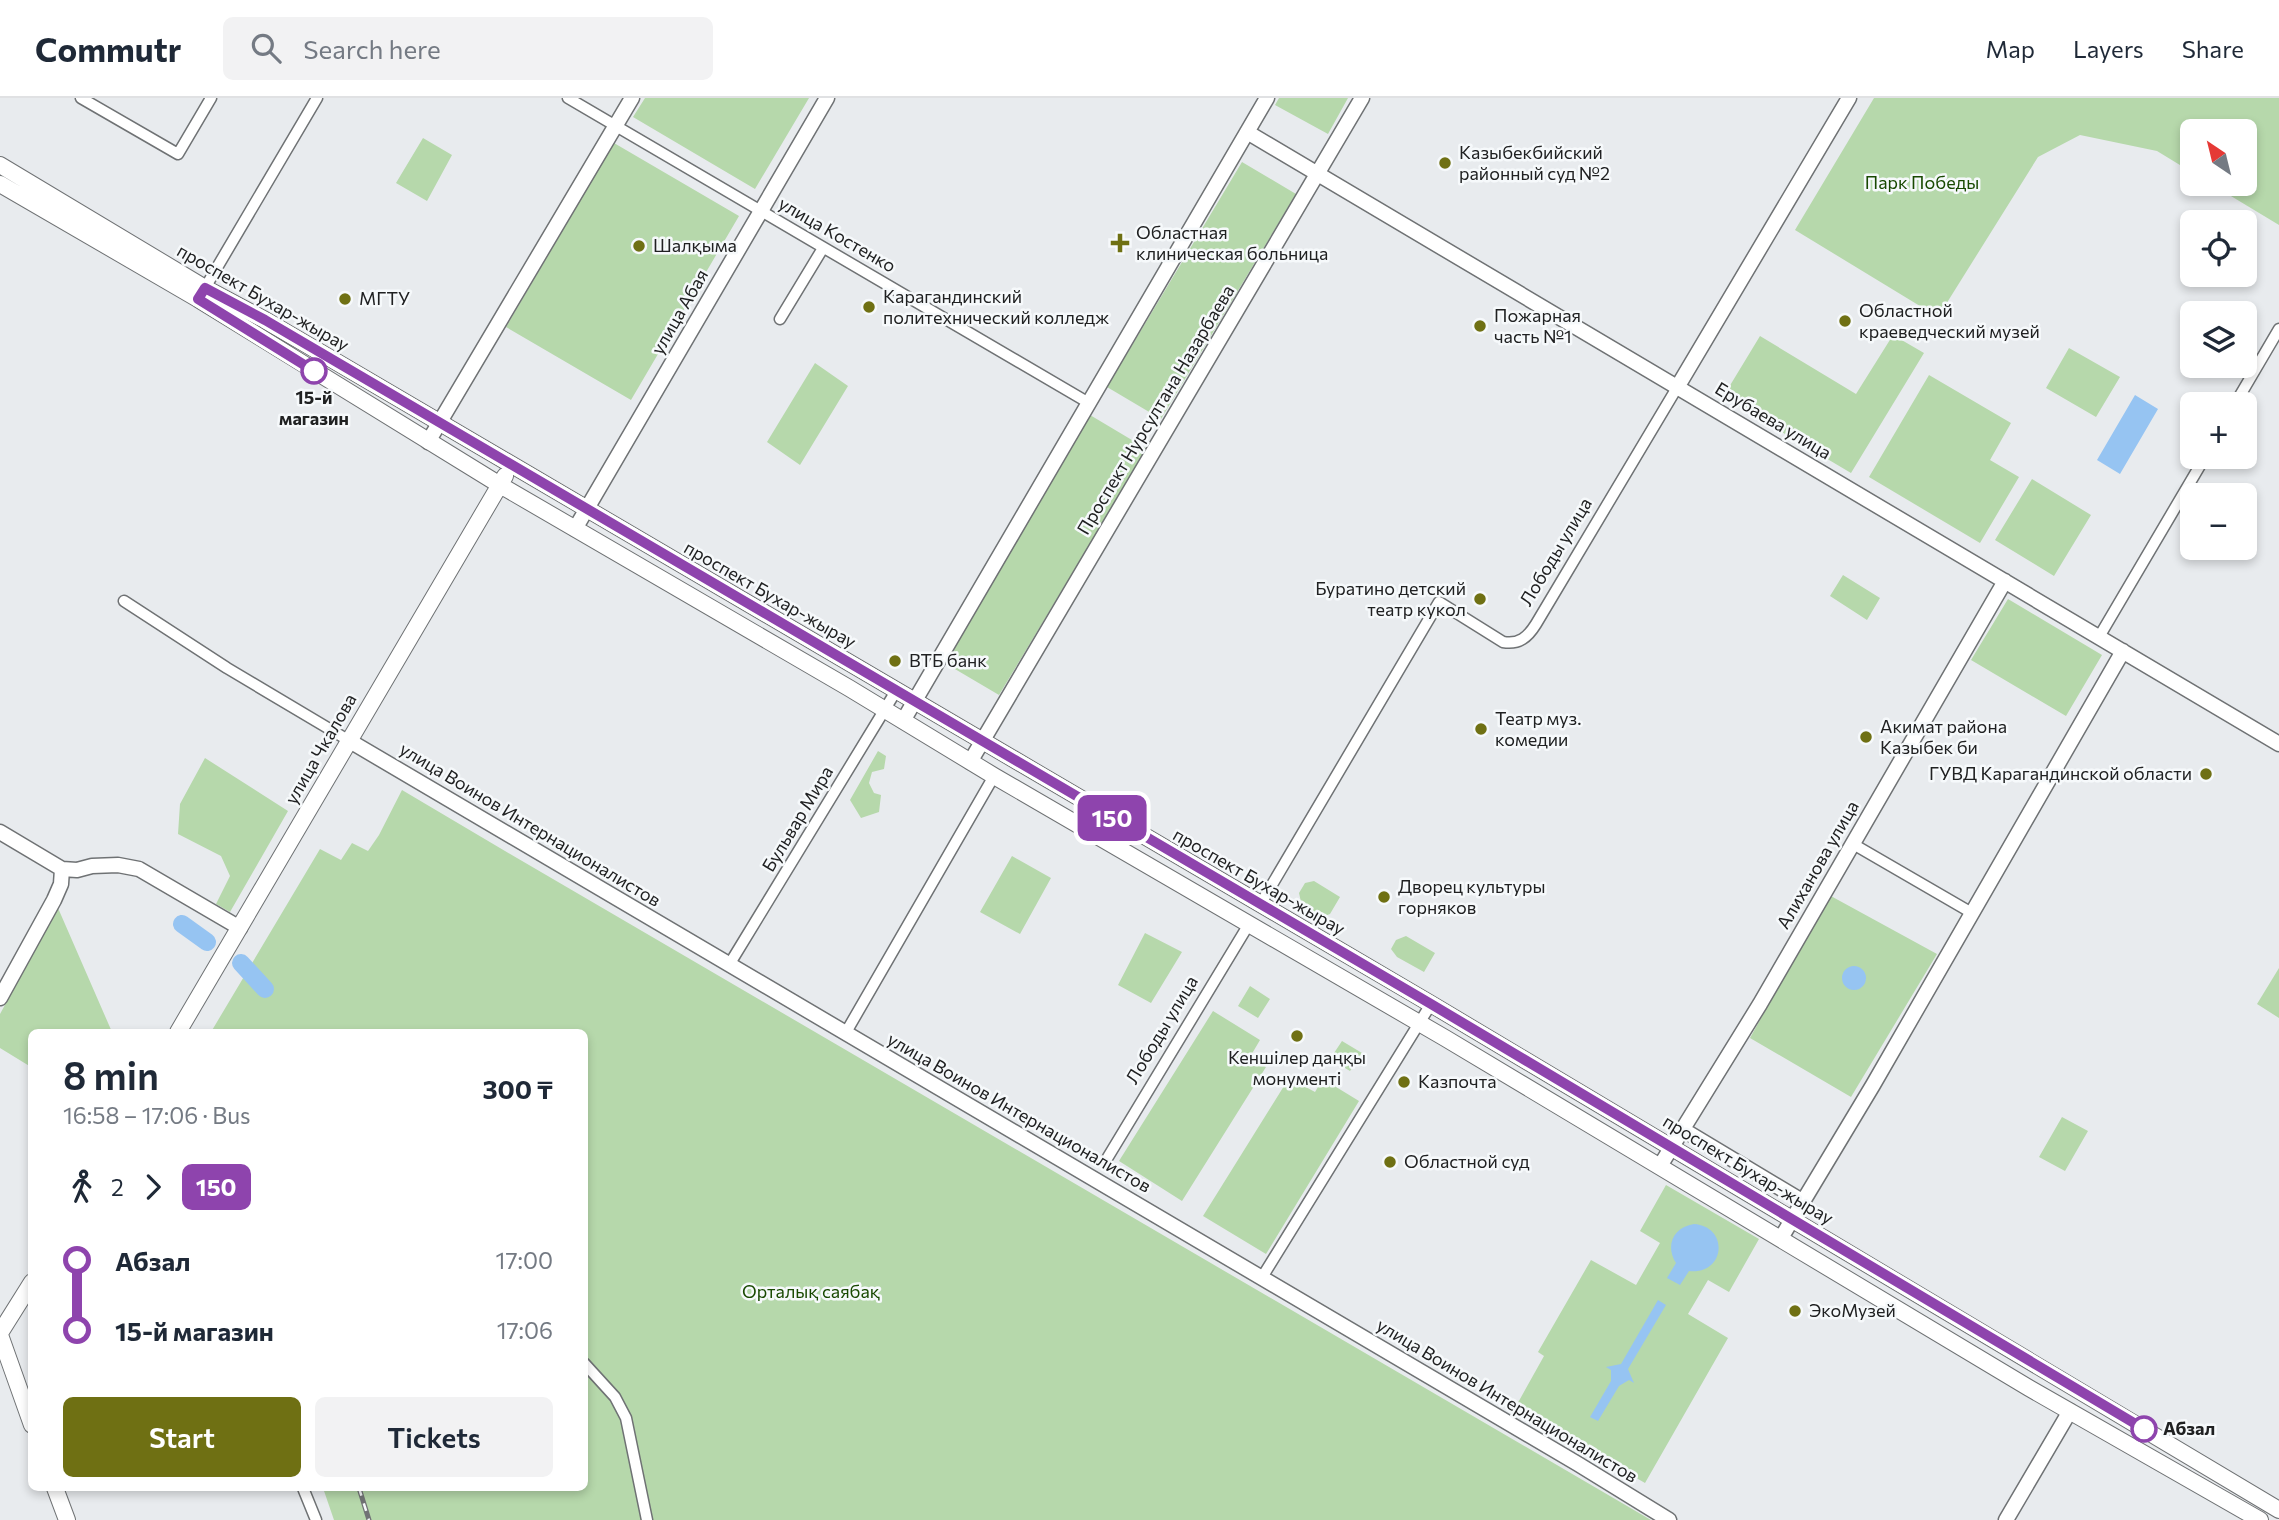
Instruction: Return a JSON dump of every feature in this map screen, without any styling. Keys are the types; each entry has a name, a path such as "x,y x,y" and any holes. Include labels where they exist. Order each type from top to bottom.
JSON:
{"main road":[{"path":"428,442 632,98"},
{"name":"улица Абая","path":"575,528 827,98"},
{"path":"903,721 1267,98"},
{"name":"Проспект Нурсултана Назарбаева","path":"970,762 1362,98"},
{"name":"Лободы улица","path":"1678,386 1849,98"},
{"name":"Ерубаева улица","path":"1247,132 2279,744"},
{"name":"проспект Бухар-жырау","path":"0,165 202,293 428,442 2260,1520"},
{"name":"проспект Бухар-жырау","path":"0,184 202,293 265,320 1431,1004 2279,1510"},
{"name":"улица Чкалова","path":"180,1029 512,465"},
{"name":"Алиханова улица","path":"1660,1166 1760,1004 2005,581"},
{"path":"1781,1238 1878,1076 2123,651"},
{"name":"улица Воинов Интернационалистов","path":"348,740 1669,1520"},
{"path":"0,832 62,869 118,865 139,869 240,928"},
{"path":"0,998 54,900 61,884 62,869"},
{"path":"1682,1129 1802,1201"},
{"path":"28,1288 0,1334 28,1414"},
{"path":"2006,1520 2070,1410"},
{"path":"56,1491 67,1520"}],"street":[{"path":"81,98 96,101 178,154 211,98"},
{"path":"202,293 317,98"},
{"name":"улица Костенко","path":"568,98 1088,403"},
{"path":"780,320 823,248"},
{"path":"2242,392 2279,329"},
{"name":"Лободы улица","path":"1260,905 1439,603 1503,642 1524,639 1678,386"},
{"path":"2099,637 2197,469"},
{"path":"124,601 227,668 348,740"},
{"name":"Бульвар Мира","path":"729,965 896,691"},
{"path":"845,1034 994,776"},
{"path":"1853,844 1972,913"},
{"name":"Лободы улица","path":"1108,1157 1249,924"},
{"path":"1261,1279 1431,1004"},
{"path":"588,1367 615,1397 626,1418 647,1520"},
{"path":"2175,1471 2186,1454"},
{"path":"304,1491 316,1520"}],"green space":[{"path":"645,98 809,98 755,189 633,117"},
{"path":"1279,98 1348,98 1328,134 1275,105"},
{"name":"Парк Победы","path":"1874,98 2279,98 2279,225 2231,196 2258,196 2258,119 2180,119 2180,165 2157,151 2080,135 2038,157 1938,317 1795,230"},
{"path":"423,138 452,155 427,201 396,183"},
{"path":"614,143 739,216 631,400 506,327"},
{"path":"1242,162 1296,194 1161,419 1107,387"},
{"path":"1893,335 1924,353 1851,473 1723,397 1760,336 1856,394"},
{"path":"2069,348 2120,377 2096,417 2046,388"},
{"path":"815,363 848,386 800,465 767,442"},
{"path":"1929,375 2011,423 1990,460 2019,477 1980,543 1869,477"},
{"path":"1090,415 1147,449 999,695 943,662"},
{"path":"2032,479 2091,515 2054,576 1995,540"},
{"path":"1843,575 1880,598 1867,620 1830,596"},
{"path":"2008,599 2102,655 2066,716 1971,660"},
{"path":"878,751 886,756 884,769 872,772 869,783 874,793 881,795 879,812 861,818 850,800"},
{"path":"205,758 288,811 230,912 216,904 230,876 221,856 178,834 180,804"},
{"name":"Орталық саябақ","path":"402,790 1651,1520 334,1520 324,1491 588,1491 588,1029 213,1029 320,849 341,860 352,843 368,851"},
{"path":"1012,856 1051,878 1020,934 980,912"},
{"path":"1314,881 1340,897 1330,914 1322,917 1301,902 1299,893 1305,883"},
{"path":"1829,895 1937,954 1851,1097 1750,1038"},
{"path":"58,908 111,1029 28,1029 28,1065 0,1048 0,1014"},
{"path":"1145,933 1182,952 1151,1003 1118,985"},
{"path":"1406,936 1435,953 1424,972 1397,957 1391,949 1396,940"},
{"path":"2279,968 2279,1018 2257,1004"},
{"path":"1250,986 1270,999 1258,1018 1238,1006"},
{"path":"1213,1011 1260,1040 1250,1057 1266,1067 1182,1201 1119,1161"},
{"path":"1342,1041 1362,1053 1350,1071 1330,1059"},
{"path":"1289,1078 1315,1092 1323,1079 1359,1101 1266,1254 1203,1216"},
{"path":"2062,1117 2088,1131 2065,1171 2039,1157"},
{"path":"1666,1185 1759,1239 1729,1292 1708,1280 1688,1314 1728,1338 1645,1483 1515,1408 1544,1356 1538,1352 1591,1260 1636,1285 1660,1243 1640,1231"}],"water":[{"path":"2135,395 2158,409 2120,474 2097,460"},
{"path":"1854,966 1863,969 1866,978 1863,987 1854,990 1845,987 1842,978 1845,969"},
{"path":"1694,1224 1706,1227 1713,1233 1718,1241 1716,1259 1701,1270 1689,1271 1680,1285 1667,1278 1676,1263 1671,1244 1676,1233"},
{"path":"1658,1300 1666,1305 1628,1369 1634,1383 1629,1380 1619,1386 1598,1421 1590,1417 1611,1381 1611,1370 1606,1367 1621,1364"}],"waterway":[{"path":"182,924 207,942"},
{"path":"241,963 265,989"}],"railway":[{"path":"360,1491 369,1520"}],"bus line":[{"name":"150","path":"314,371 198,299 205,288 265,320 1431,1004 2144,1429"}],"place":[{"name":"Казыбекбийский районный суд №2","path":"1445,163"},
{"name":"Областная клиническая больница","path":"1120,243"},
{"name":"Шалқыма","path":"639,246"},
{"name":"МГТУ","path":"345,299"},
{"name":"Карагандинский политехнический колледж","path":"869,307"},
{"name":"Областной краеведческий музей","path":"1845,321"},
{"name":"Пожарная часть №1","path":"1480,326"},
{"name":"15-й магазин","path":"314,371"},
{"name":"Буратино детский театр кукол","path":"1480,599"},
{"name":"ВТБ банк","path":"895,661"},
{"name":"Театр муз. комедии","path":"1481,729"},
{"name":"Акимат района Казыбек би","path":"1866,737"},
{"name":"ГУВД Карагандинской области","path":"2206,774"},
{"name":"Дворец культуры горняков","path":"1384,897"},
{"name":"Кеншілер даңқы монументі","path":"1297,1036"},
{"name":"Казпочта","path":"1404,1082"},
{"name":"Областной суд","path":"1390,1162"},
{"name":"ЭкоМузей","path":"1795,1311"},
{"name":"Абзал","path":"2144,1429"}]}
